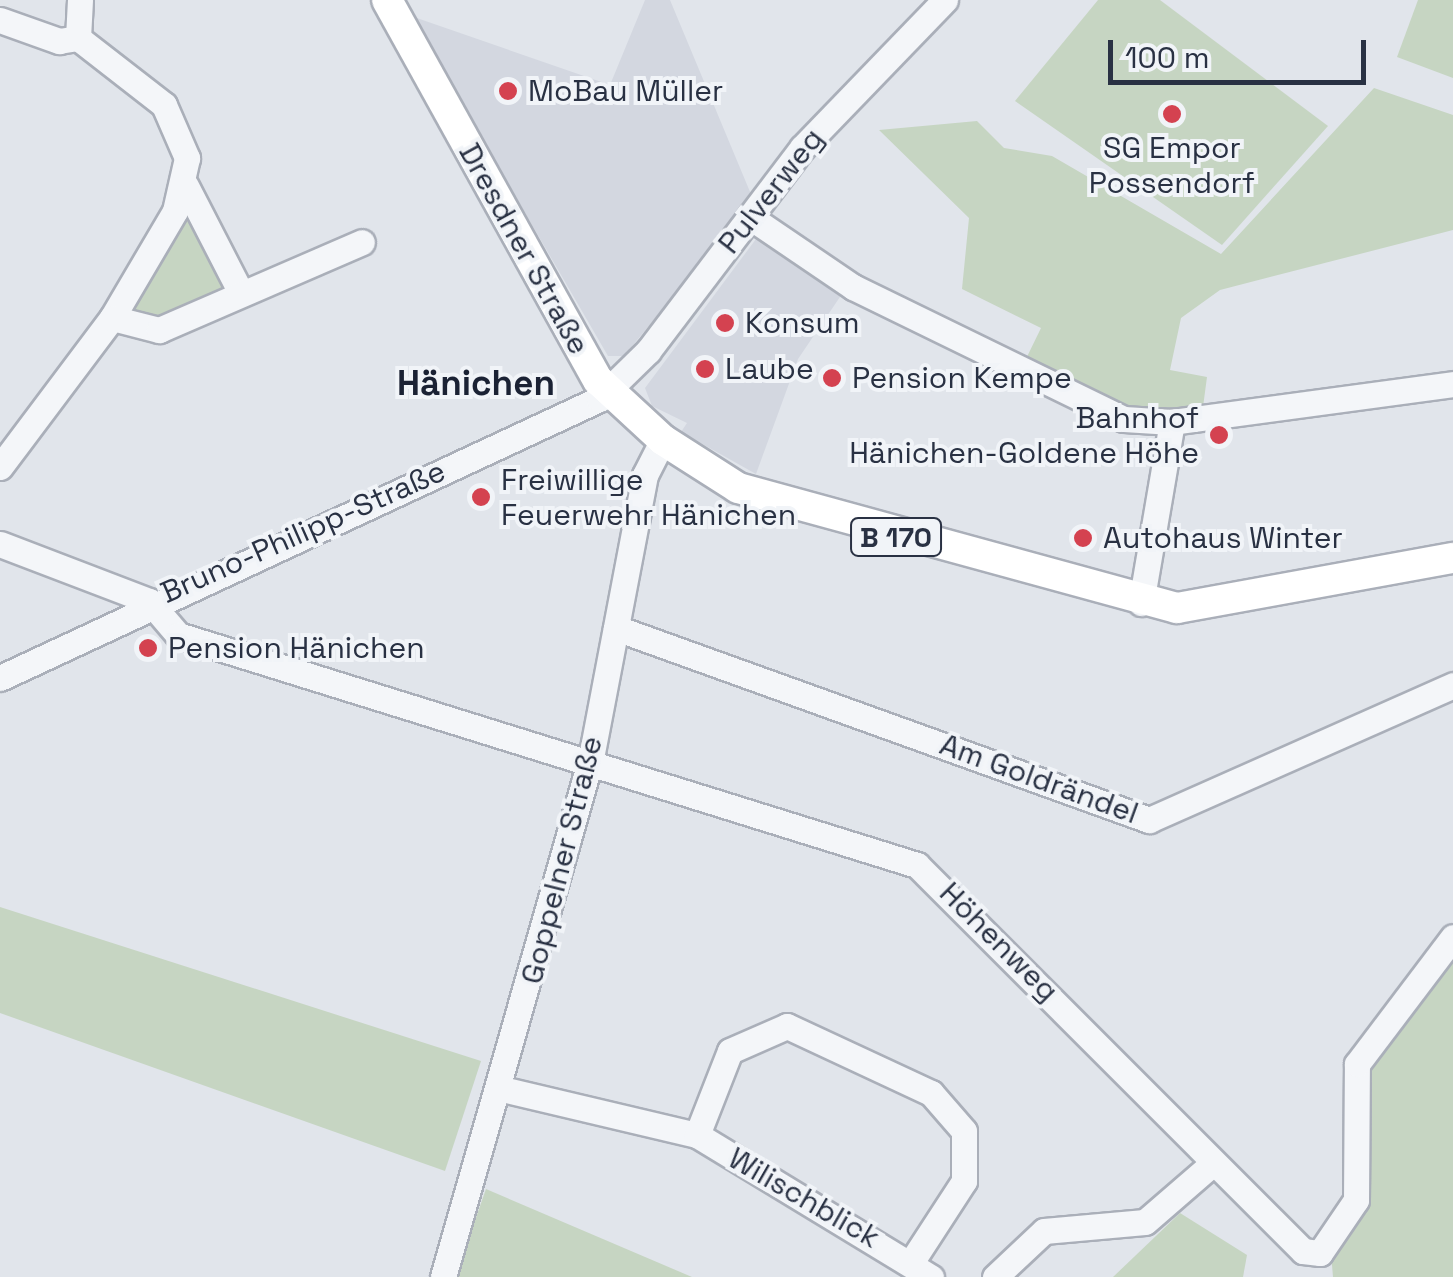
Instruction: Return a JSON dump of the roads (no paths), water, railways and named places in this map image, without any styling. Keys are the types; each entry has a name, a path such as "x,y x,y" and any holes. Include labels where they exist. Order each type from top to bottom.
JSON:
{"main road":[{"name":"Dresdner Straße","path":"387,0 567,336 609,392 663,440 773,502 1141,603 1204,608 1453,558"}],"street":[{"path":"78,38 80,0"},
{"name":"Pulverweg","path":"609,392 838,107 944,0"},
{"path":"0,20 58,41 78,38 164,105 182,132 186,186 240,293"},
{"path":"0,467 112,318 186,186"},
{"path":"750,217 930,328 1098,412 1172,422 1453,384"},
{"path":"112,318 158,330 362,242"},
{"name":"Bruno-Philipp-Straße","path":"0,678 149,602 609,392"},
{"path":"1141,603 1172,422"},
{"name":"Goppelner Straße","path":"443,1277 502,1089 591,758 645,474 663,440"},
{"path":"0,544 149,602"},
{"name":"Höhenweg","path":"149,602 178,635 591,758 917,866 1303,1251 1320,1253 1356,1200 1357,1064 1453,937"},
{"name":"Am Goldrändel","path":"616,628 1148,820 1453,685"},
{"name":"Wilischblick","path":"502,1089 697,1135 921,1269 964,1181 967,1152 951,1109 931,1094 787,1026 730,1052 701,1106 697,1135"},
{"path":"995,1277 1044,1231 1146,1222 1213,1163"}],"place":[{"name":"MoBau Müller","path":"508,91"},
{"name":"SG Empor Possendorf","path":"1172,114"},
{"name":"Konsum","path":"725,323"},
{"name":"Laube","path":"705,369"},
{"name":"Pension Kempe","path":"832,378"},
{"name":"Bahnhof Hänichen-Goldene Höhe","path":"1219,435"},
{"name":"Freiwillige Feuerwehr Hänichen","path":"481,497"},
{"name":"Autohaus Winter","path":"1083,538"},
{"name":"Pension Hänichen","path":"148,648"}],"district":[{"name":"Hänichen","path":"476,383"}]}
